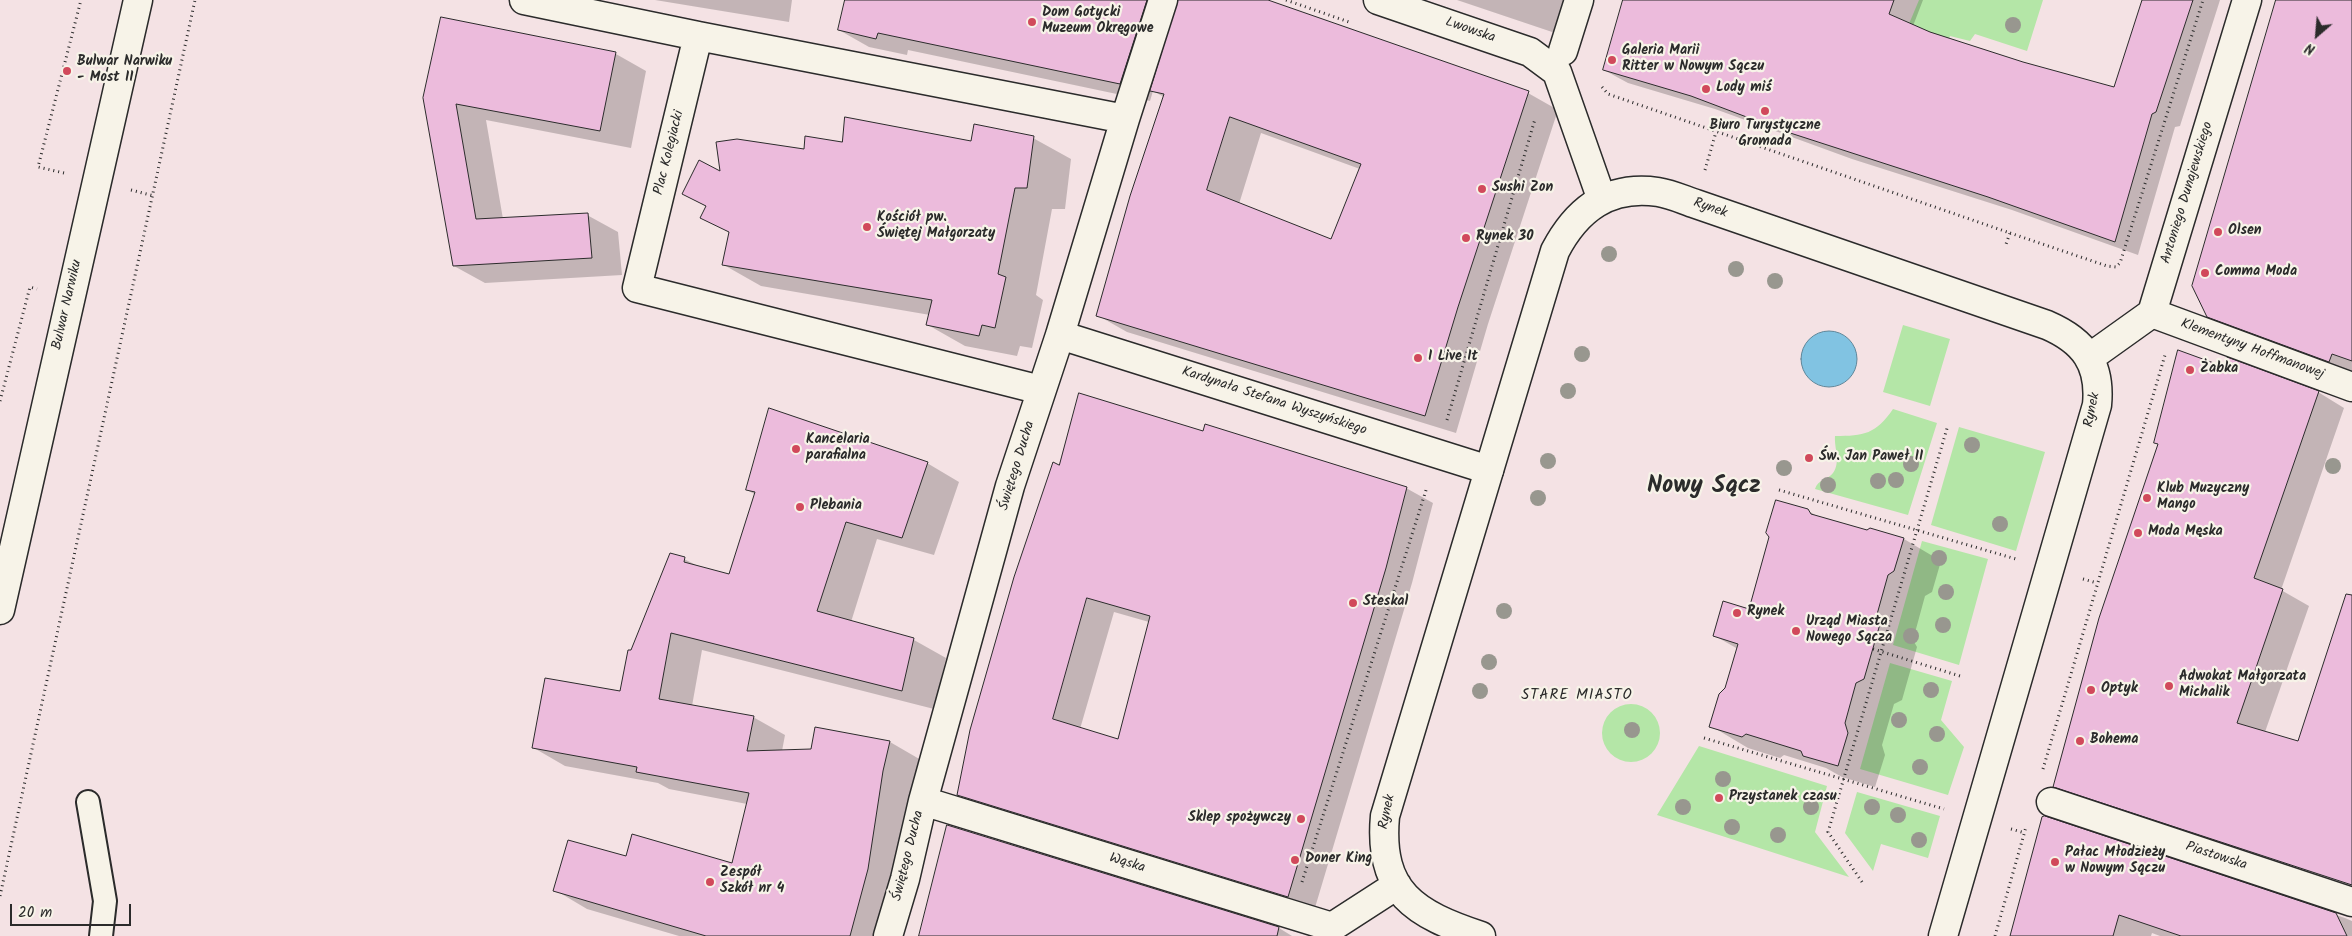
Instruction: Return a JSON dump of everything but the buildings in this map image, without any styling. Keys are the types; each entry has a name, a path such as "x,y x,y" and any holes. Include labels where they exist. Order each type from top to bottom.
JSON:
{"street":[{"name":"Bulwar Narwiku","path":"0,610 138,0"},
{"path":"524,0 698,36 1125,119"},
{"name":"Świętego Ducha","path":"888,936 1010,486 1060,335 1163,0"},
{"name":"Lwowska","path":"1378,0 1560,61"},
{"path":"1579,0 1560,61 1602,200"},
{"name":"Antoniego Dunajewskiego","path":"2152,313 2247,0"},
{"name":"Plac Kolegiacki","path":"698,36 637,288 1041,390"},
{"name":"Rynek","path":"1481,936 1429,916 1411,903 1397,885 1387,863 1383,839 1385,816 1555,251 1566,230 1582,212 1602,200 1621,193 1640,191 1660,192 2047,325 2064,333 2079,344 2090,358 2096,373 2099,389 2097,405 1943,936"},
{"path":"2090,358 2152,313"},
{"name":"Klementyny Hoffmanowej","path":"2152,313 2352,387"},
{"name":"Kardynała Stefana Wyszyńskiego","path":"1060,335 1488,470"},
{"name":"Piastowska","path":"2046,790 2352,902"},
{"name":"Wąska","path":"923,802 1330,931"},
{"path":"1330,931 1397,885"}],"lane":[{"path":"88,802 105,900 101,936"}],"path":[{"path":"0,896 195,0"},
{"path":"1560,61 1590,74 1608,94 2010,233 2116,267 2120,263 2203,0"},
{"path":"1445,428 1538,109"},
{"path":"1704,177 1716,132"},
{"path":"2005,247 2010,233"},
{"path":"0,401 30,287 70,297"},
{"path":"2046,790 2097,583 2166,349"},
{"path":"1862,882 1828,832 1948,425"},
{"path":"1300,887 1428,484"},
{"path":"1779,490 2023,561"},
{"path":"2080,578 2097,583"},
{"path":"1873,649 1960,676"},
{"path":"1704,738 1952,811"},
{"path":"1995,936 2027,824"},
{"path":"2008,828 2025,833"}],"green space":[{"path":"1919,0 2043,0 2027,51 1975,34 1970,41 1950,36 1947,46 1906,31"},
{"path":"1903,325 1950,339 1930,406 1883,392"},
{"path":"1893,409 1937,423 1908,515 1815,489 1818,483 1833,473 1837,464 1835,436 1862,434 1875,429"},
{"path":"1959,427 2045,452 2016,551 1931,525"},
{"path":"1922,541 1988,559 1959,665 1893,645"},
{"path":"1890,663 1952,681 1941,720 1964,747 1948,795 1860,769"},
{"path":"1625,704 1637,704 1652,712 1660,727 1660,739 1652,754 1637,762 1625,762 1610,754 1602,739 1602,727 1610,712"},
{"path":"1699,746 1827,786 1815,832 1849,877 1657,815"},
{"path":"1857,792 1940,816 1928,858 1881,844 1873,871 1845,833"}],"water":[{"path":"1823,331 1835,331 1845,335 1853,343 1857,359 1853,375 1845,383 1835,387 1823,387 1813,383 1805,375 1801,365 1801,353 1805,343 1813,335"}],"place":[{"name":"Dom Gotycki Muzeum Okręgowe","path":"1032,22"},
{"name":"Galeria Marii Ritter w Nowym Sączu","path":"1612,60"},
{"name":"Bulwar Narwiku - Most II","path":"67,71"},
{"name":"Lody miś","path":"1706,89"},
{"name":"Biuro Turystyczne Gromada","path":"1765,111"},
{"name":"Sushi Zon","path":"1482,189"},
{"name":"Kościół pw. Świętej Małgorzaty","path":"867,227"},
{"name":"Olsen","path":"2218,232"},
{"name":"Rynek 30","path":"1466,238"},
{"name":"Comma Moda","path":"2205,273"},
{"name":"I Live It","path":"1418,358"},
{"name":"Żabka","path":"2190,370"},
{"name":"Kancelaria parafialna","path":"796,449"},
{"name":"Św. Jan Paweł II","path":"1809,458"},
{"name":"Klub Muzyczny Mango","path":"2147,498"},
{"name":"Plebania","path":"800,507"},
{"name":"Moda Męska","path":"2138,533"},
{"name":"Steskal","path":"1353,603"},
{"name":"Rynek","path":"1737,613"},
{"name":"Urząd Miasta Nowego Sącza","path":"1796,631"},
{"name":"Adwokat Małgorzata Michalik","path":"2169,686"},
{"name":"Optyk","path":"2091,690"},
{"name":"Bohema","path":"2080,741"},
{"name":"Przystanek czasu","path":"1719,798"},
{"name":"Sklep spożywczy","path":"1301,819"},
{"name":"Doner King","path":"1295,860"},
{"name":"Pałac Młodzieży w Nowym Sączu","path":"2055,862"},
{"name":"Zespół Szkół nr 4","path":"710,882"}],"district":[{"name":"Nowy Sącz","path":"1704,488"},
{"name":"STARE MIASTO","path":"1577,696"}]}
